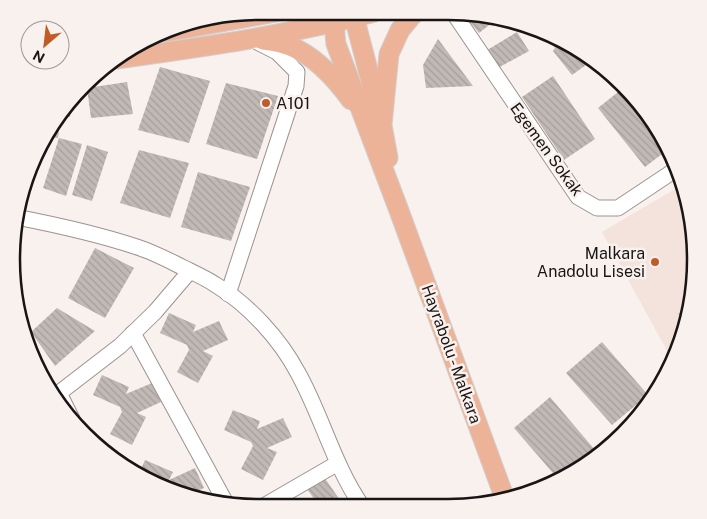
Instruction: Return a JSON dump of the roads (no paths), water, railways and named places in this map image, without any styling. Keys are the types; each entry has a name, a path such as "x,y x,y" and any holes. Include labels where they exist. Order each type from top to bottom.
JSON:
{"main road":[{"path":"130,58 291,31 327,20"},
{"path":"351,20 356,24 374,126"},
{"path":"374,126 389,54 400,30 408,20"},
{"path":"249,38 290,46 310,57 341,86 374,126"},
{"name":"Hayrabolu - Malkara","path":"374,126 398,208 503,492"}],"street":[{"name":"Egemen Sokak","path":"459,21 578,197 597,208 618,208 671,173"},
{"path":"228,294 296,86 297,72 277,52 249,38"},
{"path":"24,218 53,224 139,247 216,285 238,301 281,346 298,373 338,463 358,499"},
{"path":"60,393 120,346 155,312 190,271"},
{"path":"133,333 222,496"},
{"path":"276,499 338,463"}],"place":[{"name":"A101","path":"266,103"},
{"name":"Malkara Anadolu Lisesi","path":"655,262"}]}
